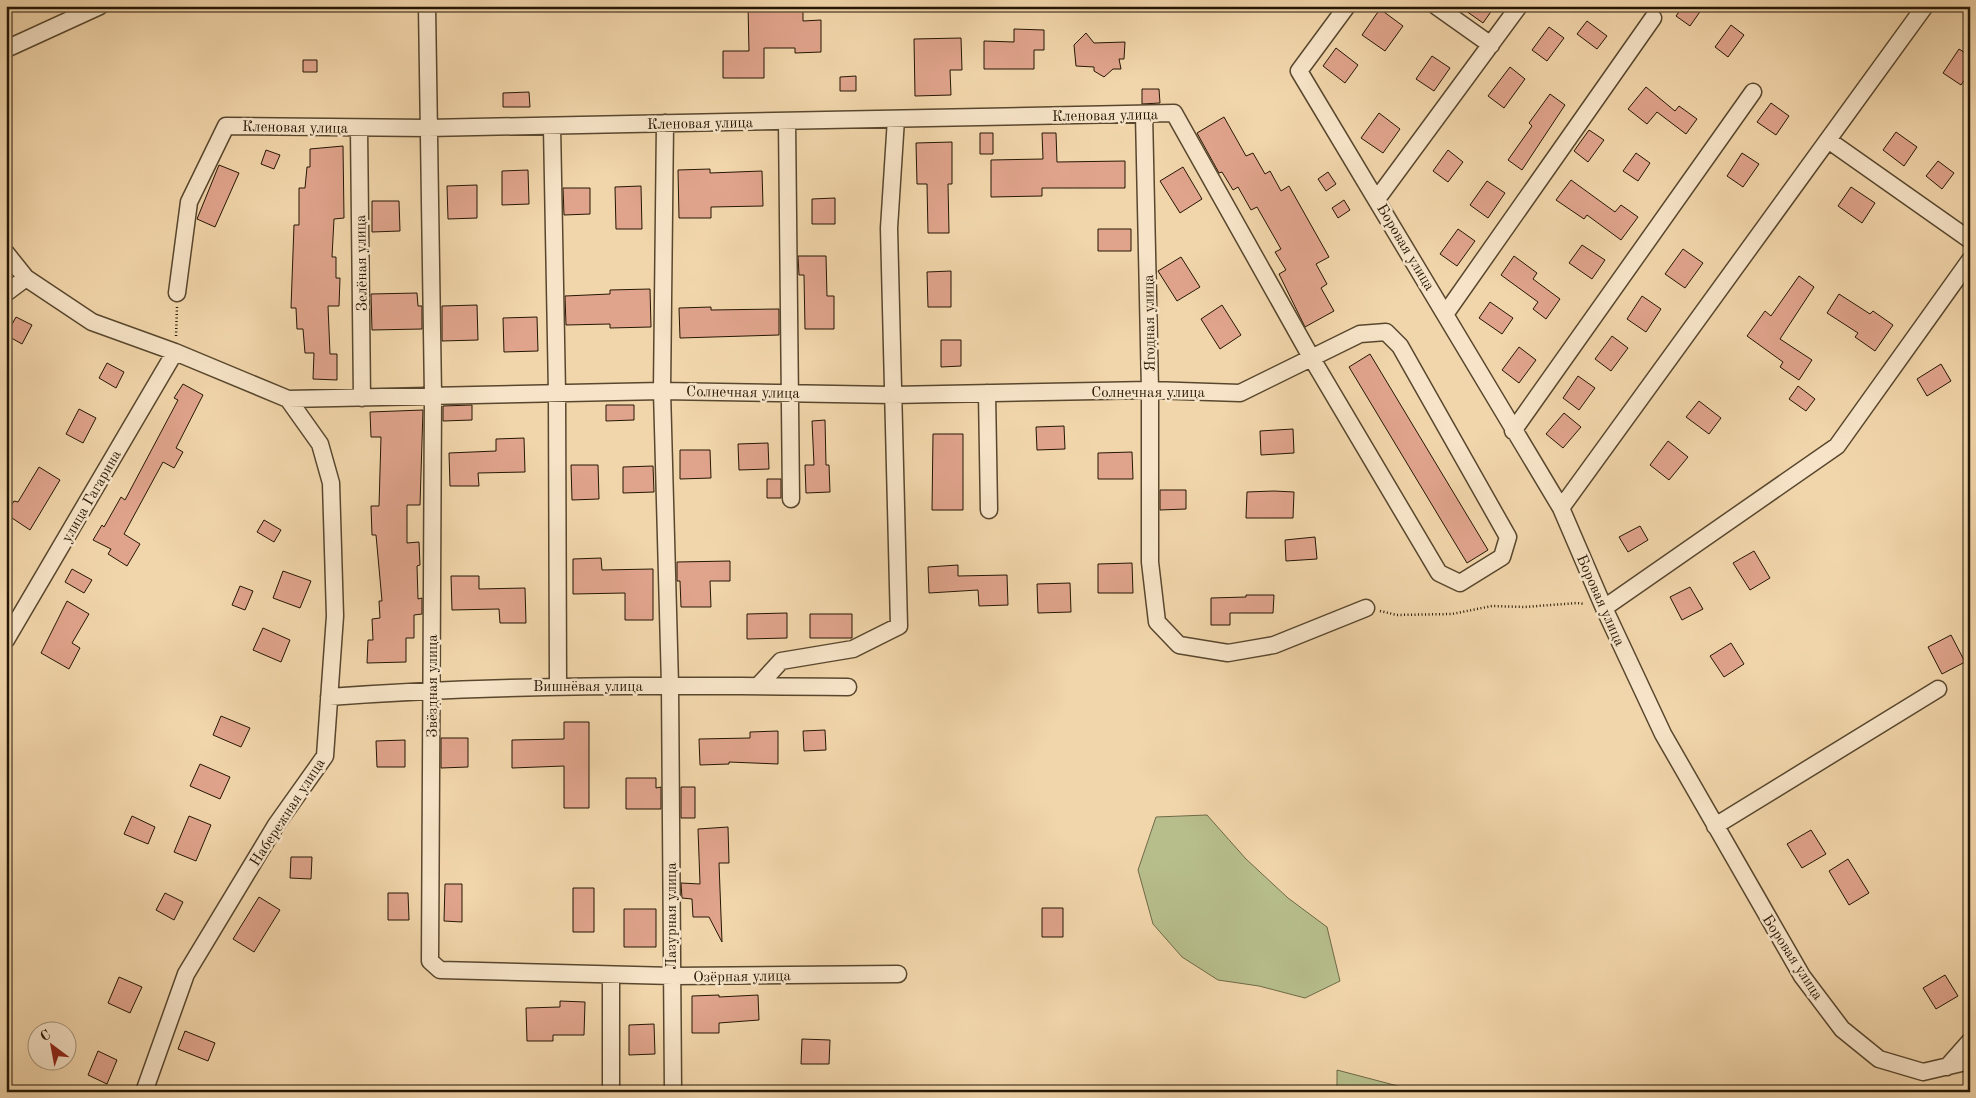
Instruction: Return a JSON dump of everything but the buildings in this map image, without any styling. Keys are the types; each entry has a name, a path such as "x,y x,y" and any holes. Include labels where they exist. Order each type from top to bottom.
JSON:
{"street":[{"path":"6,50 100,6"},
{"name":"Звёздная улица","path":"427,6 433,396 430,962 440,970"},
{"name":"Боровая улица","path":"1347,6 1299,71 1446,313 1513,431 1561,508 1604,608 1663,734 1802,976 1842,1029 1879,1059 1923,1072 1970,1061"},
{"path":"1436,6 1491,44"},
{"path":"1377,199 1519,6"},
{"path":"1561,508 1925,6"},
{"path":"1446,313 1653,18"},
{"path":"1513,431 1753,92"},
{"name":"Кленовая улица","path":"177,293 189,202 226,126 359,129 1174,113 1312,358"},
{"name":"Ягодная улица","path":"1144,114 1150,390 1150,562 1157,622 1178,645 1228,653 1274,645 1366,608"},
{"path":"758,686 781,661 853,649 899,626 889,228 896,119"},
{"path":"787,121 791,499"},
{"name":"Лазурная улица","path":"440,970 673,976 670,685 662,391 665,124"},
{"path":"552,126 557,393 558,685"},
{"name":"Зелёная улица","path":"359,129 362,398"},
{"path":"1828,140 1970,240"},
{"name":"Солнечная улица","path":"6,253 26,278 92,322 175,352 288,399 662,391 892,395 1150,390 1240,393 1360,334 1386,332 1400,346 1508,537 1502,557 1460,583 1438,573 1312,358"},
{"path":"1604,608 1837,446 1970,260"},
{"path":"6,293 26,278"},
{"name":"улица Гагарина","path":"6,640 175,352"},
{"path":"987,393 989,510"},
{"name":"Набережная улица","path":"144,1092 186,974 276,825 324,756 335,616 331,483 320,444 288,399"},
{"name":"Вишнёвая улица","path":"329,697 432,689 558,685 848,687"},
{"path":"1715,826 1938,689"},
{"name":"Озёрная улица","path":"673,1092 673,976 898,974"},
{"path":"611,975 612,1092"},
{"path":"1947,1067 1970,1041"}],"path":[{"path":"175,352 177,293"},
{"path":"1366,608 1397,615 1452,614 1492,606 1525,607 1577,602 1604,608"}],"green space":[{"path":"1207,815 1246,859 1288,898 1327,927 1340,981 1305,998 1259,986 1218,980 1182,957 1153,924 1138,870 1156,817"},
{"path":"1337,1070 1417,1091 1420,1092 1337,1092"}]}
